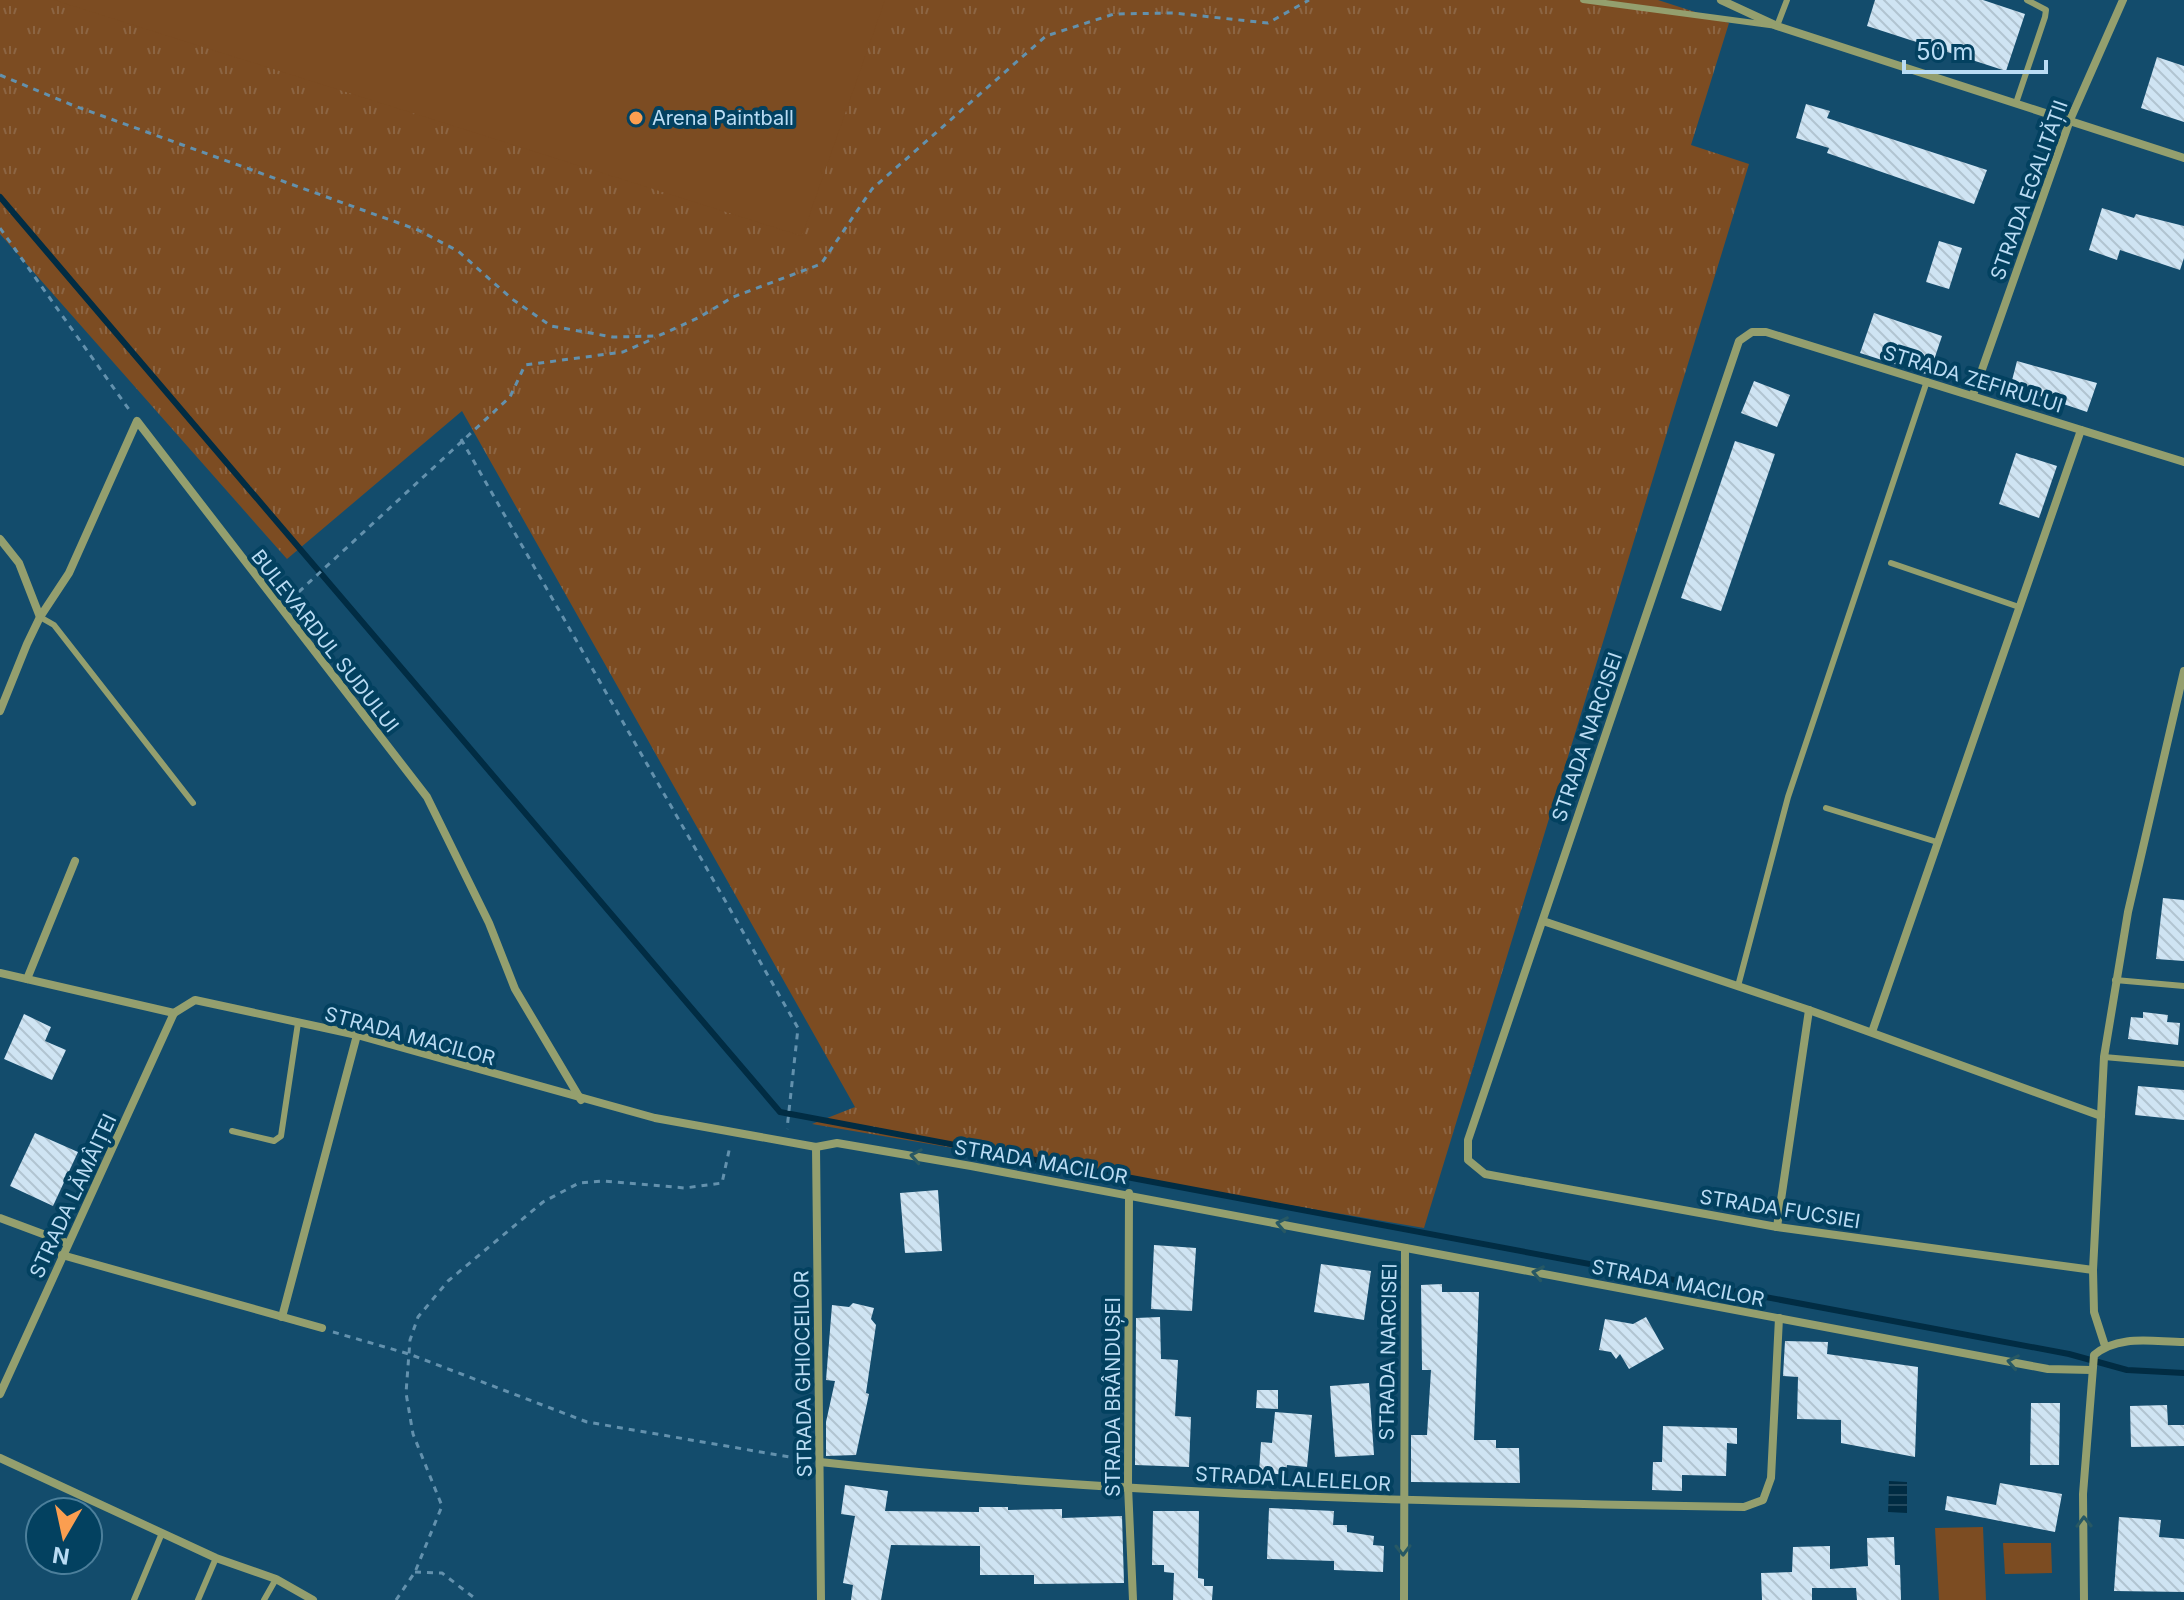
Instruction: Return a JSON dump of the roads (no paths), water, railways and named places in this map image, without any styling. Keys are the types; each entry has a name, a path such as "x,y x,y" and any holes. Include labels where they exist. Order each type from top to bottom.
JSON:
{"street":[{"path":"1721,0 1777,26 2184,158"},
{"name":"STRADA EGALITĂȚII","path":"1973,395 2070,120 2123,0"},
{"name":"STRADA ZEFIRULUI","path":"1752,332 1766,332 2184,462"},
{"name":"STRADA NARCISEI","path":"1468,1160 1468,1140 1732,358 1739,341 1752,332"},
{"name":"BULEVARDUL SUDULUI","path":"40,617 69,573 137,421 279,610 427,797 489,923 515,989 581,1100"},
{"path":"1872,1032 2081,430"},
{"path":"0,539 19,563 40,617 0,711"},
{"path":"2105,1346 2094,1312 2093,1270 2104,1057 2115,980 2184,671"},
{"path":"27,979 75,861"},
{"path":"1543,921 1872,1032 2101,1116"},
{"name":"STRADA MACILOR","path":"0,973 174,1013 195,1000 357,1035 581,1100 733,1135 816,1147 826,1142 837,1143 1129,1193 2048,1369 2091,1368"},
{"path":"1777,1227 1809,1010"},
{"name":"STRADA LĂMÂIȚEI","path":"0,1394 174,1013"},
{"path":"282,1317 357,1035"},
{"name":"STRADA GHIOCEILOR","path":"816,1147 821,1600"},
{"name":"STRADA FUCSIEI","path":"1468,1160 1485,1174 1777,1227 2093,1270"},
{"name":"STRADA BRÂNDUȘEI","path":"1129,1193 1128,1486 1133,1600"},
{"path":"0,1218 67,1243"},
{"name":"STRADA NARCISEI","path":"1404,1600 1405,1248"},
{"path":"62,1255 322,1328"},
{"name":"STRADA LALELELOR","path":"820,1462 966,1478 1403,1502 1744,1507 1763,1500 1771,1478 1779,1318"},
{"path":"2084,1600 2083,1494 2094,1355 2105,1346 2134,1341 2184,1342"},
{"path":"0,1458 216,1558 276,1579 313,1600"}],"lane":[{"path":"1583,0 1777,26 1787,0"},
{"path":"2016,103 2046,10 2027,0"},
{"path":"1738,986 1788,797 1927,381"},
{"path":"1891,563 2019,607"},
{"path":"40,617 54,625 193,803"},
{"path":"1826,808 1937,842"},
{"path":"2115,980 2184,986"},
{"path":"232,1131 274,1141 281,1136 298,1023"},
{"path":"2104,1057 2184,1064"},
{"path":"134,1600 162,1533"},
{"path":"198,1600 216,1558"},
{"path":"264,1600 276,1579"}],"water":[{"path":"1889,1481 1907,1482 1907,1513 1888,1512"}],"waterway":[{"path":"0,197 780,1112 2069,1354 2127,1370 2184,1373"}],"place":[{"name":"Arena Paintball","path":"636,118"}]}
